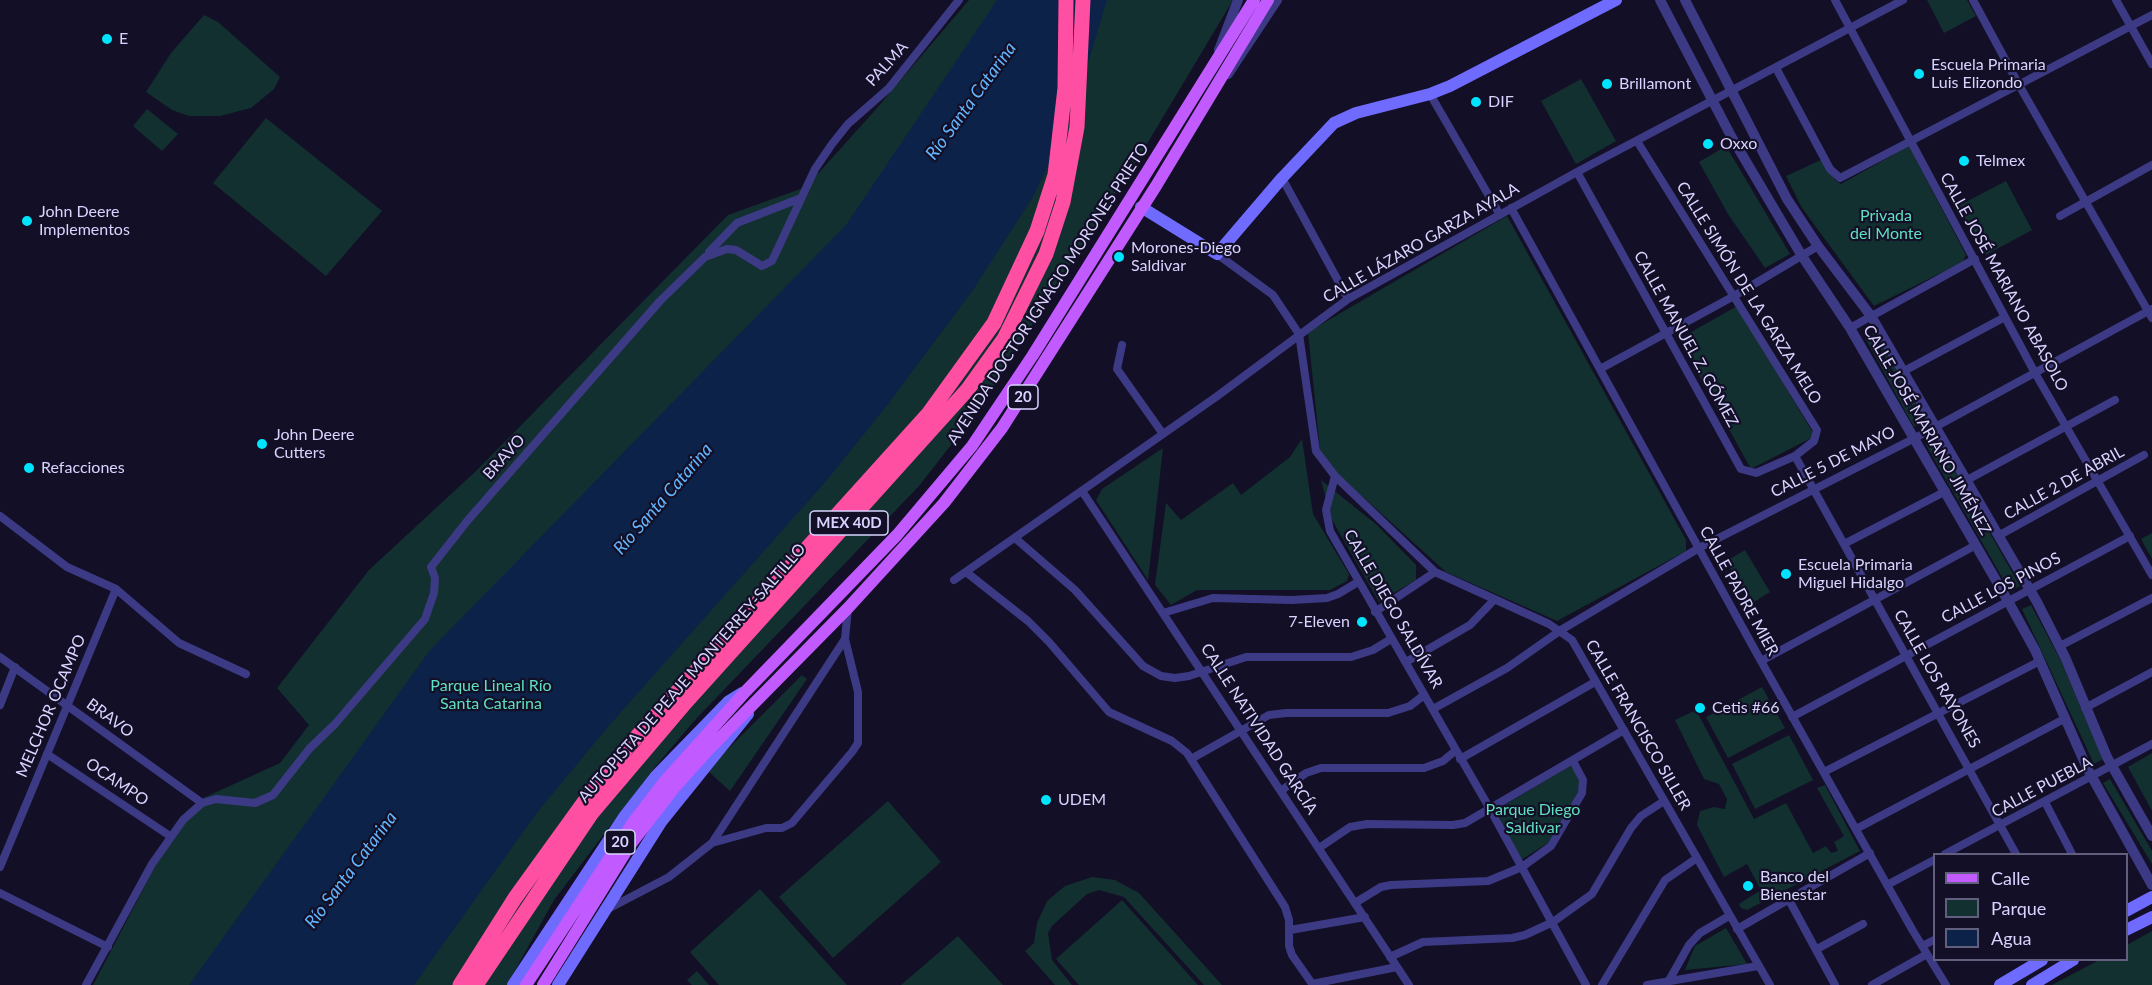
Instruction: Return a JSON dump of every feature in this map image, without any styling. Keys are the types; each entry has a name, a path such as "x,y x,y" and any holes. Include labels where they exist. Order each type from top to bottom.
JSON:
{"highway":[{"name":"AUTOPISTA DE PEAJE MONTERREY-SALTILLO","path":"460,985 521,889 631,743 928,413 994,324 1037,231 1055,175 1065,88 1066,0"},
{"name":"AUTOPISTA DE PEAJE MONTERREY-SALTILLO","path":"476,985 591,814 686,702 968,389 1004,339 1046,254 1065,192 1077,126 1083,0"}],"main road":[{"name":"AVENIDA DOCTOR IGNACIO MORONES PRIETO","path":"558,985 602,911 661,822 732,737 760,699 848,608 944,503 1002,428 1215,87 1246,25 1254,0"},
{"name":"AVENIDA DOCTOR IGNACIO MORONES PRIETO","path":"513,985 624,817 656,776 729,701 746,691 897,535 972,446 1033,355 1211,71 1268,0"},
{"path":"1142,207 1217,254 1282,178 1328,128 1343,117 1430,94 1616,0"},
{"name":"AVENIDA DOCTOR IGNACIO MORONES PRIETO","path":"543,985 630,845 733,716 746,691"},
{"name":"AVENIDA DOCTOR IGNACIO MORONES PRIETO","path":"526,985 632,824 665,781 733,716 760,699"},
{"path":"2128,909 2152,897"},
{"path":"2128,929 2152,917"},
{"path":"2000,985 2040,961"},
{"path":"2032,985 2071,961"}],"street":[{"name":"PALMA","path":"801,198 832,144 855,118 889,88 960,0"},
{"name":"20","path":"1211,71 1238,0"},
{"name":"AVENIDA DOCTOR IGNACIO MORONES PRIETO","path":"1215,87 1242,57 1277,0"},
{"name":"CALLE JOSÉ MARIANO JIMÉNEZ","path":"1660,0 1712,101 1802,256 1850,328 2008,601 2040,661 2092,777 2152,885"},
{"name":"CALLE JOSÉ MARIANO JIMÉNEZ","path":"1685,0 1778,181 1818,246 1871,316 2030,590 2061,646 2085,708 2113,766 2152,836"},
{"name":"CALLE JOSÉ MARIANO ABASOLO","path":"1835,0 2004,317 2152,574"},
{"name":"CALLE LÁZARO GARZA AYALA","path":"954,580 1163,434 1348,299 1576,172 1903,0"},
{"path":"1973,0 2085,202 2151,312"},
{"path":"2116,0 2152,64"},
{"path":"1776,68 1835,176 1840,178 2152,15"},
{"path":"1430,94 1500,215"},
{"name":"CALLE SIMÓN DE LA GARZA MELO","path":"1636,141 1817,430 1814,441 1795,456"},
{"path":"2060,216 2152,165"},
{"name":"CALLE MANUEL Z. GÓMEZ","path":"1576,172 1741,469 1756,473 1795,456"},
{"path":"1282,178 1348,299"},
{"path":"705,257 727,249 736,250 762,266 768,264 776,257 801,198"},
{"name":"BRAVO","path":"0,657 202,803 216,799 255,803 273,795 310,748 335,724 425,619 434,593 435,578 431,567 468,520 660,301 736,223 801,198"},
{"name":"CALLE PADRE MIER","path":"1511,208 1792,717 1946,985"},
{"path":"1600,369 1734,296 1818,246"},
{"path":"1217,254 1273,295 1299,334 1316,451 1335,476"},
{"path":"1850,328 1975,260"},
{"name":"CALLE 5 DE MAYO","path":"1433,709 1507,668 1561,630 1699,548 1915,438 2151,312"},
{"path":"1904,371 2004,317"},
{"path":"1122,345 1117,369 1163,434"},
{"path":"1967,480 2115,399"},
{"name":"CALLE 2 DE ABRIL","path":"1998,536 2144,455"},
{"name":"CALLE LOS RAYONES","path":"1795,456 1971,769 2015,853"},
{"name":"CALLE FRANCISCO SILLER","path":"1335,476 1435,572 1493,601 1561,630 1577,648 1770,985"},
{"name":"CALLE DIEGO SALDÍVAR","path":"1335,476 1326,510 1326,520 1358,582 1490,809 1586,985"},
{"name":"CALLE NATIVIDAD GARCÍA","path":"1082,491 1151,597 1204,672 1409,985"},
{"path":"1844,544 1946,492"},
{"path":"0,516 67,567 116,590 179,643 246,674"},
{"name":"CALLE LOS PINOS","path":"1792,717 2130,536"},
{"path":"1015,537 1075,590 1143,666 1161,676 1175,678 1204,672 1225,662 1246,657 1352,657 1372,650 1391,639"},
{"path":"1761,661 1976,546"},
{"path":"966,572 1028,621 1109,712 1172,741 1191,759 1285,907 1292,955 1312,985 1397,968"},
{"path":"1375,612 1435,572"},
{"path":"1163,613 1213,598 1292,600 1327,597 1338,594 1358,582"},
{"name":"MELCHOR OCAMPO","path":"0,867 116,590"},
{"path":"2061,646 2152,598"},
{"path":"1406,662 1470,625 1493,601"},
{"path":"712,843 766,828 782,828 792,823 858,743 858,692 845,639 848,608"},
{"path":"602,911 669,877 712,843 845,639"},
{"path":"1824,772 2040,661"},
{"path":"0,705 15,668"},
{"path":"2085,708 2152,672"},
{"path":"1281,790 1306,773 1321,768 1424,768 1457,755 1595,682"},
{"path":"1191,759 1241,730 1277,713 1400,711 1424,695"},
{"path":"1856,829 2066,718"},
{"path":"1319,848 1350,827 1367,824 1453,825 1465,823 1624,730"},
{"name":"CALLE PUEBLA","path":"1949,853 2152,744"},
{"name":"OCAMPO","path":"47,754 170,836"},
{"path":"1355,903 1381,887 1488,881 1522,867 1551,846 1582,793 1583,780 1573,761"},
{"path":"1390,957 1431,940 1512,938 1526,935 1553,922 1592,894 1631,828 1641,816 1664,801"},
{"path":"2044,802 2071,853"},
{"path":"86,985 135,894 170,836 183,820 202,803"},
{"path":"1737,929 1869,853"},
{"path":"1602,985 1665,880 1697,858"},
{"path":"1887,885 1933,861"},
{"path":"0,893 108,947"},
{"path":"1789,900 1835,985"},
{"path":"1667,984 1689,945 1700,933 1729,915"},
{"path":"1290,930 1365,917"},
{"path":"1817,950 1863,924"},
{"path":"1872,985 1933,942"},
{"path":"1647,985 1667,984 1758,966"}],"green space":[{"name":"Parque Lineal Río Santa Catarina","path":"969,0 1233,0 1147,144 979,409 919,486 695,720 655,767 554,900 507,985 93,985 158,861 201,799 280,763 309,725 277,688 369,570 477,470 728,215 806,187"},
{"path":"1927,0 1967,0 1976,16 1944,33"},
{"path":"204,15 218,22 280,77 274,89 251,108 220,116 189,116 172,110 146,92 171,53"},
{"path":"1581,79 1616,141 1576,164 1541,101"},
{"path":"147,109 178,134 162,151 133,126"},
{"path":"266,118 382,211 326,276 213,183"},
{"path":"1726,146 1790,254 1765,268 1728,214 1699,162"},
{"name":"Privada del Monte","path":"1909,146 1966,255 1963,262 1874,306 1802,208 1786,176 1823,159 1835,180 1841,184"},
{"path":"2006,181 2032,230 1986,255 1958,206"},
{"path":"1507,216 1686,540 1686,551 1557,621 1446,572 1321,459 1308,332"},
{"path":"1737,306 1815,436 1751,469 1679,339"},
{"path":"1878,331 1929,419 1922,423 1872,334"},
{"path":"1870,335 1921,423 1914,427 1865,338"},
{"path":"1936,438 2020,586 2010,591 1926,445"},
{"path":"1302,439 1313,514 1349,574 1347,581 1330,590 1197,590 1171,605 1155,585 1166,503 1181,520 1233,483 1241,495 1290,457"},
{"path":"1163,448 1148,580 1096,500 1102,489"},
{"path":"1321,480 1377,525 1416,565 1416,580 1379,602 1331,518"},
{"path":"2152,533 2152,559 2141,539"},
{"path":"1745,550 1770,592 1751,604 1726,561"},
{"path":"2031,605 2060,659 2103,759 2094,764 2022,609"},
{"path":"802,675 807,679 730,791 709,772 723,754"},
{"path":"1762,687 1785,728 1728,758 1706,717"},
{"path":"1696,710 1754,819 1786,803 1813,853 1826,846 1831,853 1838,851 1834,842 1844,836 1817,788 1825,785 1860,851 1747,910 1741,908 1739,904 1761,890 1747,864 1724,877 1697,825 1700,811 1714,807 1725,809 1727,799 1719,784 1704,779 1675,720"},
{"path":"1789,735 1813,780 1755,809 1732,764"},
{"path":"2152,753 2152,811 2128,767"},
{"name":"Parque Diego Saldivar","path":"1572,765 1581,785 1554,839 1521,860 1496,810"},
{"path":"2110,779 2152,851 2152,864 2103,783"},
{"path":"888,801 941,862 833,958 779,897"},
{"path":"1092,877 1115,880 1139,893 1222,985 1204,985 1124,897 1099,890 1087,894 1052,926 1048,933 1052,960 1072,985 1055,985 1025,951 1034,943 1037,923 1047,901 1065,886"},
{"path":"760,889 847,985 719,985 690,952"},
{"path":"1122,900 1198,985 1079,985 1056,959"},
{"path":"1726,928 1747,964 1685,970 1695,946"},
{"path":"2152,931 2152,985 2052,985 2097,961 2128,961 2128,944"},
{"path":"958,936 1003,985 901,985"},
{"path":"697,971 709,985 692,985 687,980"}],"water":[{"name":"Río Santa Catarina","path":"997,0 1107,0 1072,116 1033,197 973,290 889,403 828,479 607,728 536,814 414,985 189,985 430,650 846,225"}],"place":[{"name":"E","path":"107,39"},
{"name":"Escuela Primaria Luis Elizondo","path":"1919,74"},
{"name":"Brillamont","path":"1607,84"},
{"name":"DIF","path":"1476,102"},
{"name":"Oxxo","path":"1708,144"},
{"name":"Telmex","path":"1964,161"},
{"name":"John Deere Implementos","path":"27,221"},
{"name":"Morones-Diego Saldivar","path":"1119,257"},
{"name":"John Deere Cutters","path":"262,444"},
{"name":"Refacciones","path":"29,468"},
{"name":"Escuela Primaria Miguel Hidalgo","path":"1786,574"},
{"name":"7-Eleven","path":"1362,622"},
{"name":"Cetis #66","path":"1700,708"},
{"name":"UDEM","path":"1046,800"},
{"name":"Banco del Bienestar","path":"1748,886"}]}
